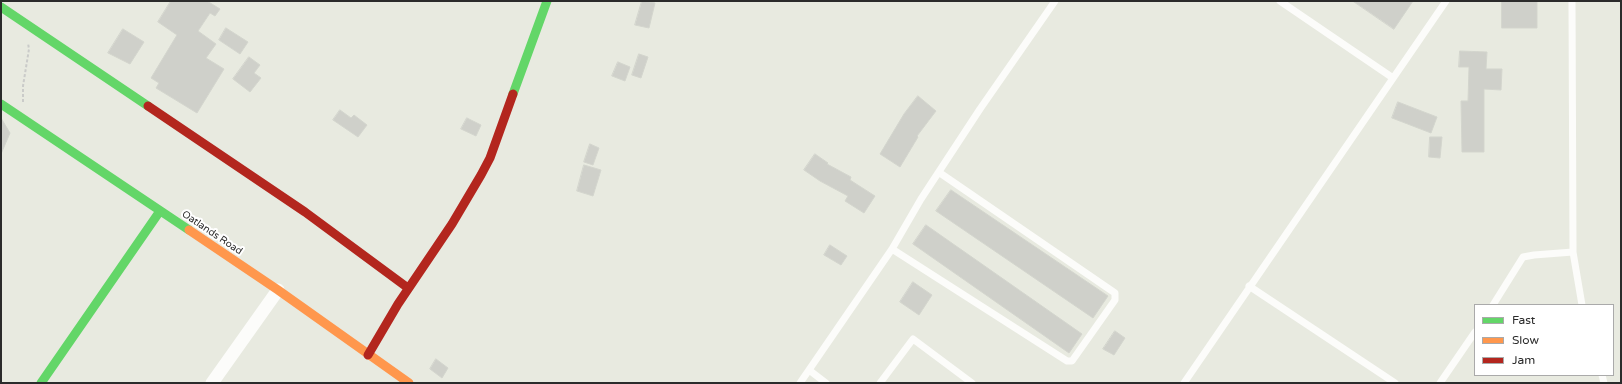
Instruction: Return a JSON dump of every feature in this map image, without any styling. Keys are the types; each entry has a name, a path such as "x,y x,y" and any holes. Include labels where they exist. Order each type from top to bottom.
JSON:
{"street":[{"path":"368,355 408,288 470,196 484,170 490,158 547,1"},
{"path":"1,7 305,212 408,288"},
{"name":"Oatlands Road","path":"1,104 278,290 409,383"},
{"path":"41,383 160,211"},
{"path":"212,383 278,290"}],"lane":[{"path":"800,383 892,249 921,199 940,173 980,109 1055,1"},
{"path":"1280,1 1393,78"},
{"path":"1184,383 1249,286 1446,1"},
{"path":"1572,1 1573,252 1582,304"},
{"path":"892,249 1067,361 1072,360 1115,300 1115,293 940,173"},
{"path":"1494,304 1524,257 1573,252"},
{"path":"1249,286 1395,383"},
{"path":"1440,383 1474,333"},
{"path":"880,383 913,339 972,383"},
{"path":"809,370 826,383"}],"path":[{"path":"23,102 23,86 29,50 28,42"}],"building":[{"path":"171,1 207,1 220,9 215,16 210,13 198,31 216,44 206,58 224,69 197,113 156,88 159,83 151,78 177,35 158,22"},
{"path":"642,1 655,3 649,28 635,25"},
{"path":"1353,1 1413,1 1394,29"},
{"path":"1502,1 1537,1 1537,28 1502,28"},
{"path":"226,28 248,42 240,54 219,40"},
{"path":"123,29 144,42 130,64 108,53"},
{"path":"1460,51 1487,52 1486,69 1502,69 1501,90 1484,89 1484,152 1462,152 1461,101 1468,101 1469,67 1459,67"},
{"path":"639,54 648,57 641,78 632,75"},
{"path":"249,57 260,65 254,73 261,78 250,92 233,79"},
{"path":"618,62 630,67 625,81 612,76"},
{"path":"918,96 936,111 917,136 918,137 900,167 880,154 904,114"},
{"path":"1398,102 1437,117 1431,133 1392,118"},
{"path":"340,110 351,118 354,115 367,125 358,137 333,120"},
{"path":"1,118 10,133 1,154"},
{"path":"467,118 481,125 476,136 461,129"},
{"path":"1430,137 1442,137 1440,158 1429,157"},
{"path":"590,144 599,148 593,165 584,162"},
{"path":"815,154 828,163 827,164 851,177 850,180 875,196 864,213 845,201 848,196 820,181 804,170"},
{"path":"584,165 601,170 593,196 577,191"},
{"path":"951,190 1108,296 1093,318 936,211"},
{"path":"926,225 1082,334 1069,353 913,244"},
{"path":"830,245 847,256 841,265 824,255"},
{"path":"913,282 932,295 919,315 900,302"},
{"path":"1115,331 1125,338 1114,355 1103,349"},
{"path":"436,359 448,368 442,378 430,369"}],"traffic: fast":[{"path":"513,94 547,1"},
{"path":"1,7 148,106"},
{"path":"1,104 189,230"},
{"path":"41,383 160,211"}],"traffic: slow":[{"path":"189,230 278,290 409,383"}],"traffic: jam":[{"path":"368,355 398,304 452,224 481,175 490,158 513,94"},
{"path":"148,106 305,212 408,288"}]}
